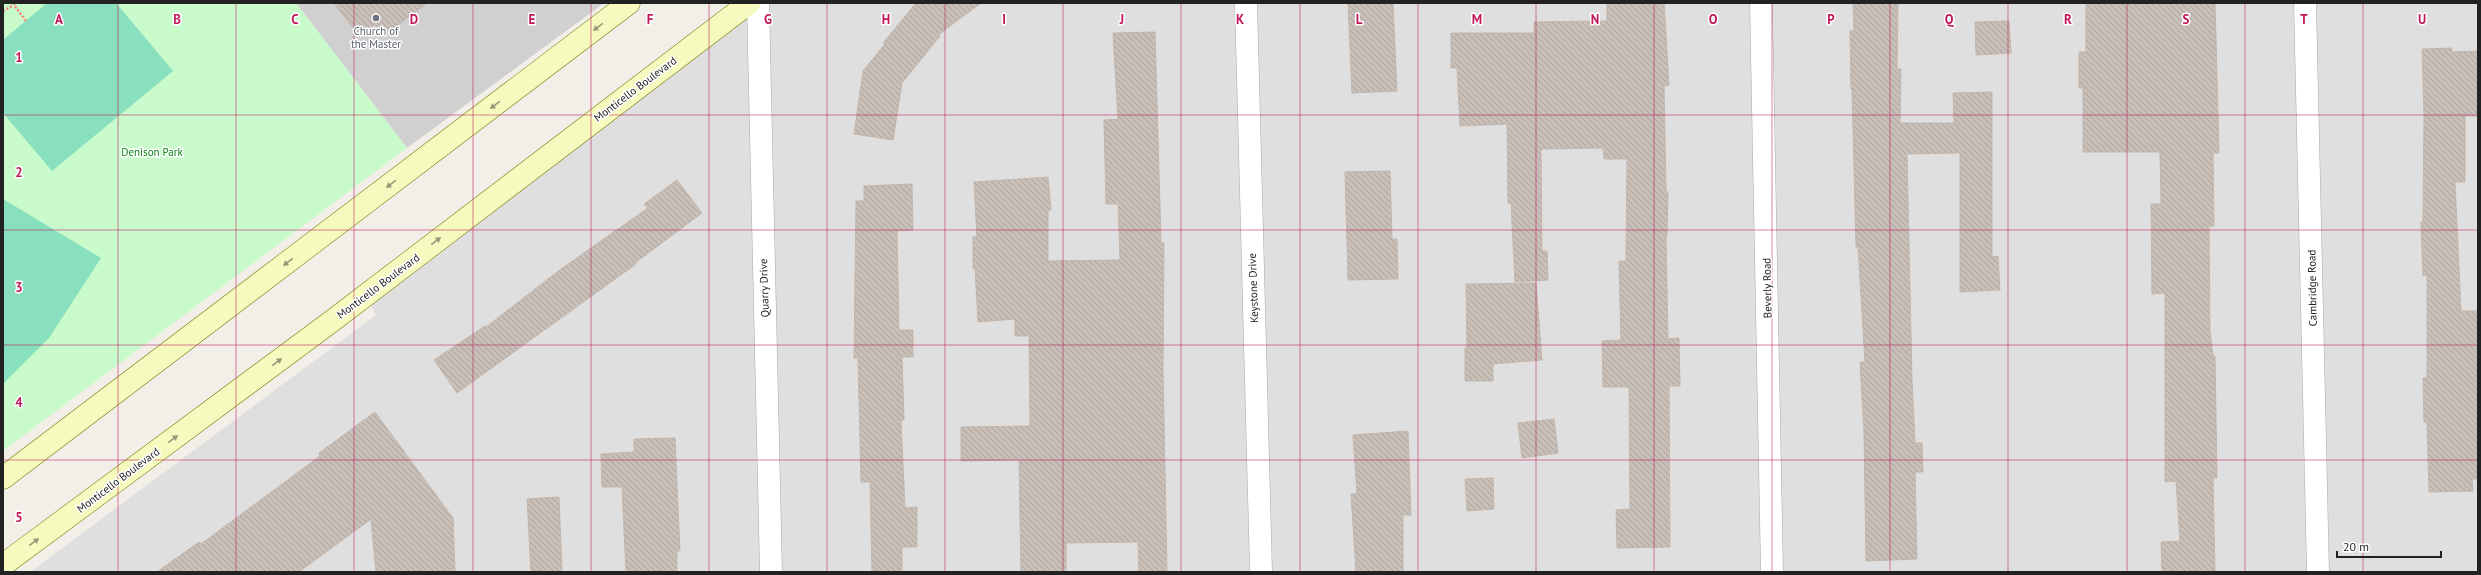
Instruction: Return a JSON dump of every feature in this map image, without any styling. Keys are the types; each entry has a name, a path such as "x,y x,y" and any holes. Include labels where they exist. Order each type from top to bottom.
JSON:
{"main road":[{"path":"3,478 629,3"},
{"name":"Monticello Boulevard","path":"3,565 337,317 749,3"}],"street":[{"name":"Quarry Drive","path":"758,3 771,572"},
{"name":"Keystone Drive","path":"1246,3 1261,572"},
{"name":"Beverly Road","path":"1761,3 1772,572"},
{"name":"Cambridge Road","path":"2305,3 2318,572"}],"path":[{"path":"3,11 14,4 26,21"}],"shaded area":[{"name":"Church of the Master","path":"296,3 604,3 407,148"},
{"path":"749,3 2478,3 2478,572 30,572 376,315 365,296"}],"green space":[{"name":"Denison Park","path":"3,3 296,3 407,148 3,451"},
{"path":"47,3 116,3 173,71 52,171 3,113 3,40"},
{"path":"3,199 101,258 49,338 3,384"}],"building":[{"name":"Church of the Master","path":"334,3 427,3 383,36 375,24 359,36"},
{"path":"916,3 981,3 938,35 940,36 902,83 893,140 854,134 863,71 885,44 883,43"},
{"path":"1348,3 1393,3 1397,91 1352,93"},
{"path":"1607,3 1664,3 1669,85 1664,86 1666,192 1668,192 1666,236 1668,339 1679,338 1680,386 1669,386 1670,547 1617,548 1616,510 1630,509 1629,387 1603,387 1602,341 1621,340 1619,261 1626,261 1627,159 1604,159 1603,148 1541,149 1542,251 1547,251 1548,280 1515,282 1511,203 1508,203 1507,124 1460,126 1457,68 1451,68 1451,33 1534,33 1534,22 1607,21"},
{"path":"1853,3 1898,3 1897,69 1901,69 1900,123 1954,123 1953,93 1992,92 1992,257 1998,256 2000,290 1960,292 1960,153 1907,154 1912,380 1915,443 1922,443 1923,472 1915,472 1917,559 1866,561 1864,432 1860,362 1865,362 1858,247 1856,247 1851,89 1850,31 1854,31"},
{"path":"2086,3 2215,3 2219,153 2213,153 2214,226 2209,226 2210,331 2213,356 2215,356 2217,478 2213,478 2215,572 2162,572 2161,542 2180,541 2176,481 2165,482 2165,293 2152,294 2151,204 2161,204 2160,152 2083,152 2083,88 2079,88 2079,52 2086,52"},
{"path":"2009,21 2011,53 1976,55 1975,22"},
{"path":"1155,32 1161,243 1164,243 1163,370 1167,572 1139,572 1138,542 1066,543 1066,572 1021,572 1019,460 961,461 961,427 1030,426 1029,336 1015,336 1015,319 978,322 975,268 973,269 973,237 977,237 974,182 1048,177 1051,210 1048,210 1048,261 1120,260 1118,204 1106,204 1104,120 1118,119 1113,33"},
{"path":"2452,48 2452,52 2478,51 2478,116 2465,116 2465,182 2455,182 2461,311 2478,311 2478,479 2472,479 2473,491 2429,492 2427,422 2424,422 2423,378 2427,378 2427,275 2423,276 2421,222 2423,222 2424,116 2422,49"},
{"path":"1390,171 1392,239 1397,239 1398,279 1348,280 1345,172"},
{"path":"677,180 702,213 635,263 636,264 457,393 434,360 485,326 486,327 561,269 648,208 644,204"},
{"path":"912,184 913,230 897,231 899,330 913,330 913,357 902,357 904,420 901,420 905,508 917,507 917,547 902,547 902,572 872,572 870,482 861,482 858,358 854,358 856,201 864,201 864,186"},
{"path":"1536,283 1542,360 1493,364 1493,381 1465,381 1465,348 1467,348 1466,284"},
{"path":"375,412 453,518 455,572 376,572 371,519 299,572 157,572 199,542 201,544 320,456 319,453"},
{"path":"1554,419 1558,453 1522,458 1518,423"},
{"path":"1408,431 1411,515 1403,515 1403,572 1356,572 1351,494 1357,494 1353,435"},
{"path":"675,438 680,551 677,551 677,572 626,572 622,487 602,487 601,454 634,452 634,439"},
{"path":"1493,478 1494,509 1467,511 1465,479"},
{"path":"559,497 562,572 531,572 527,499"}],"place":[{"name":"Church of the Master","path":"376,18"}]}
